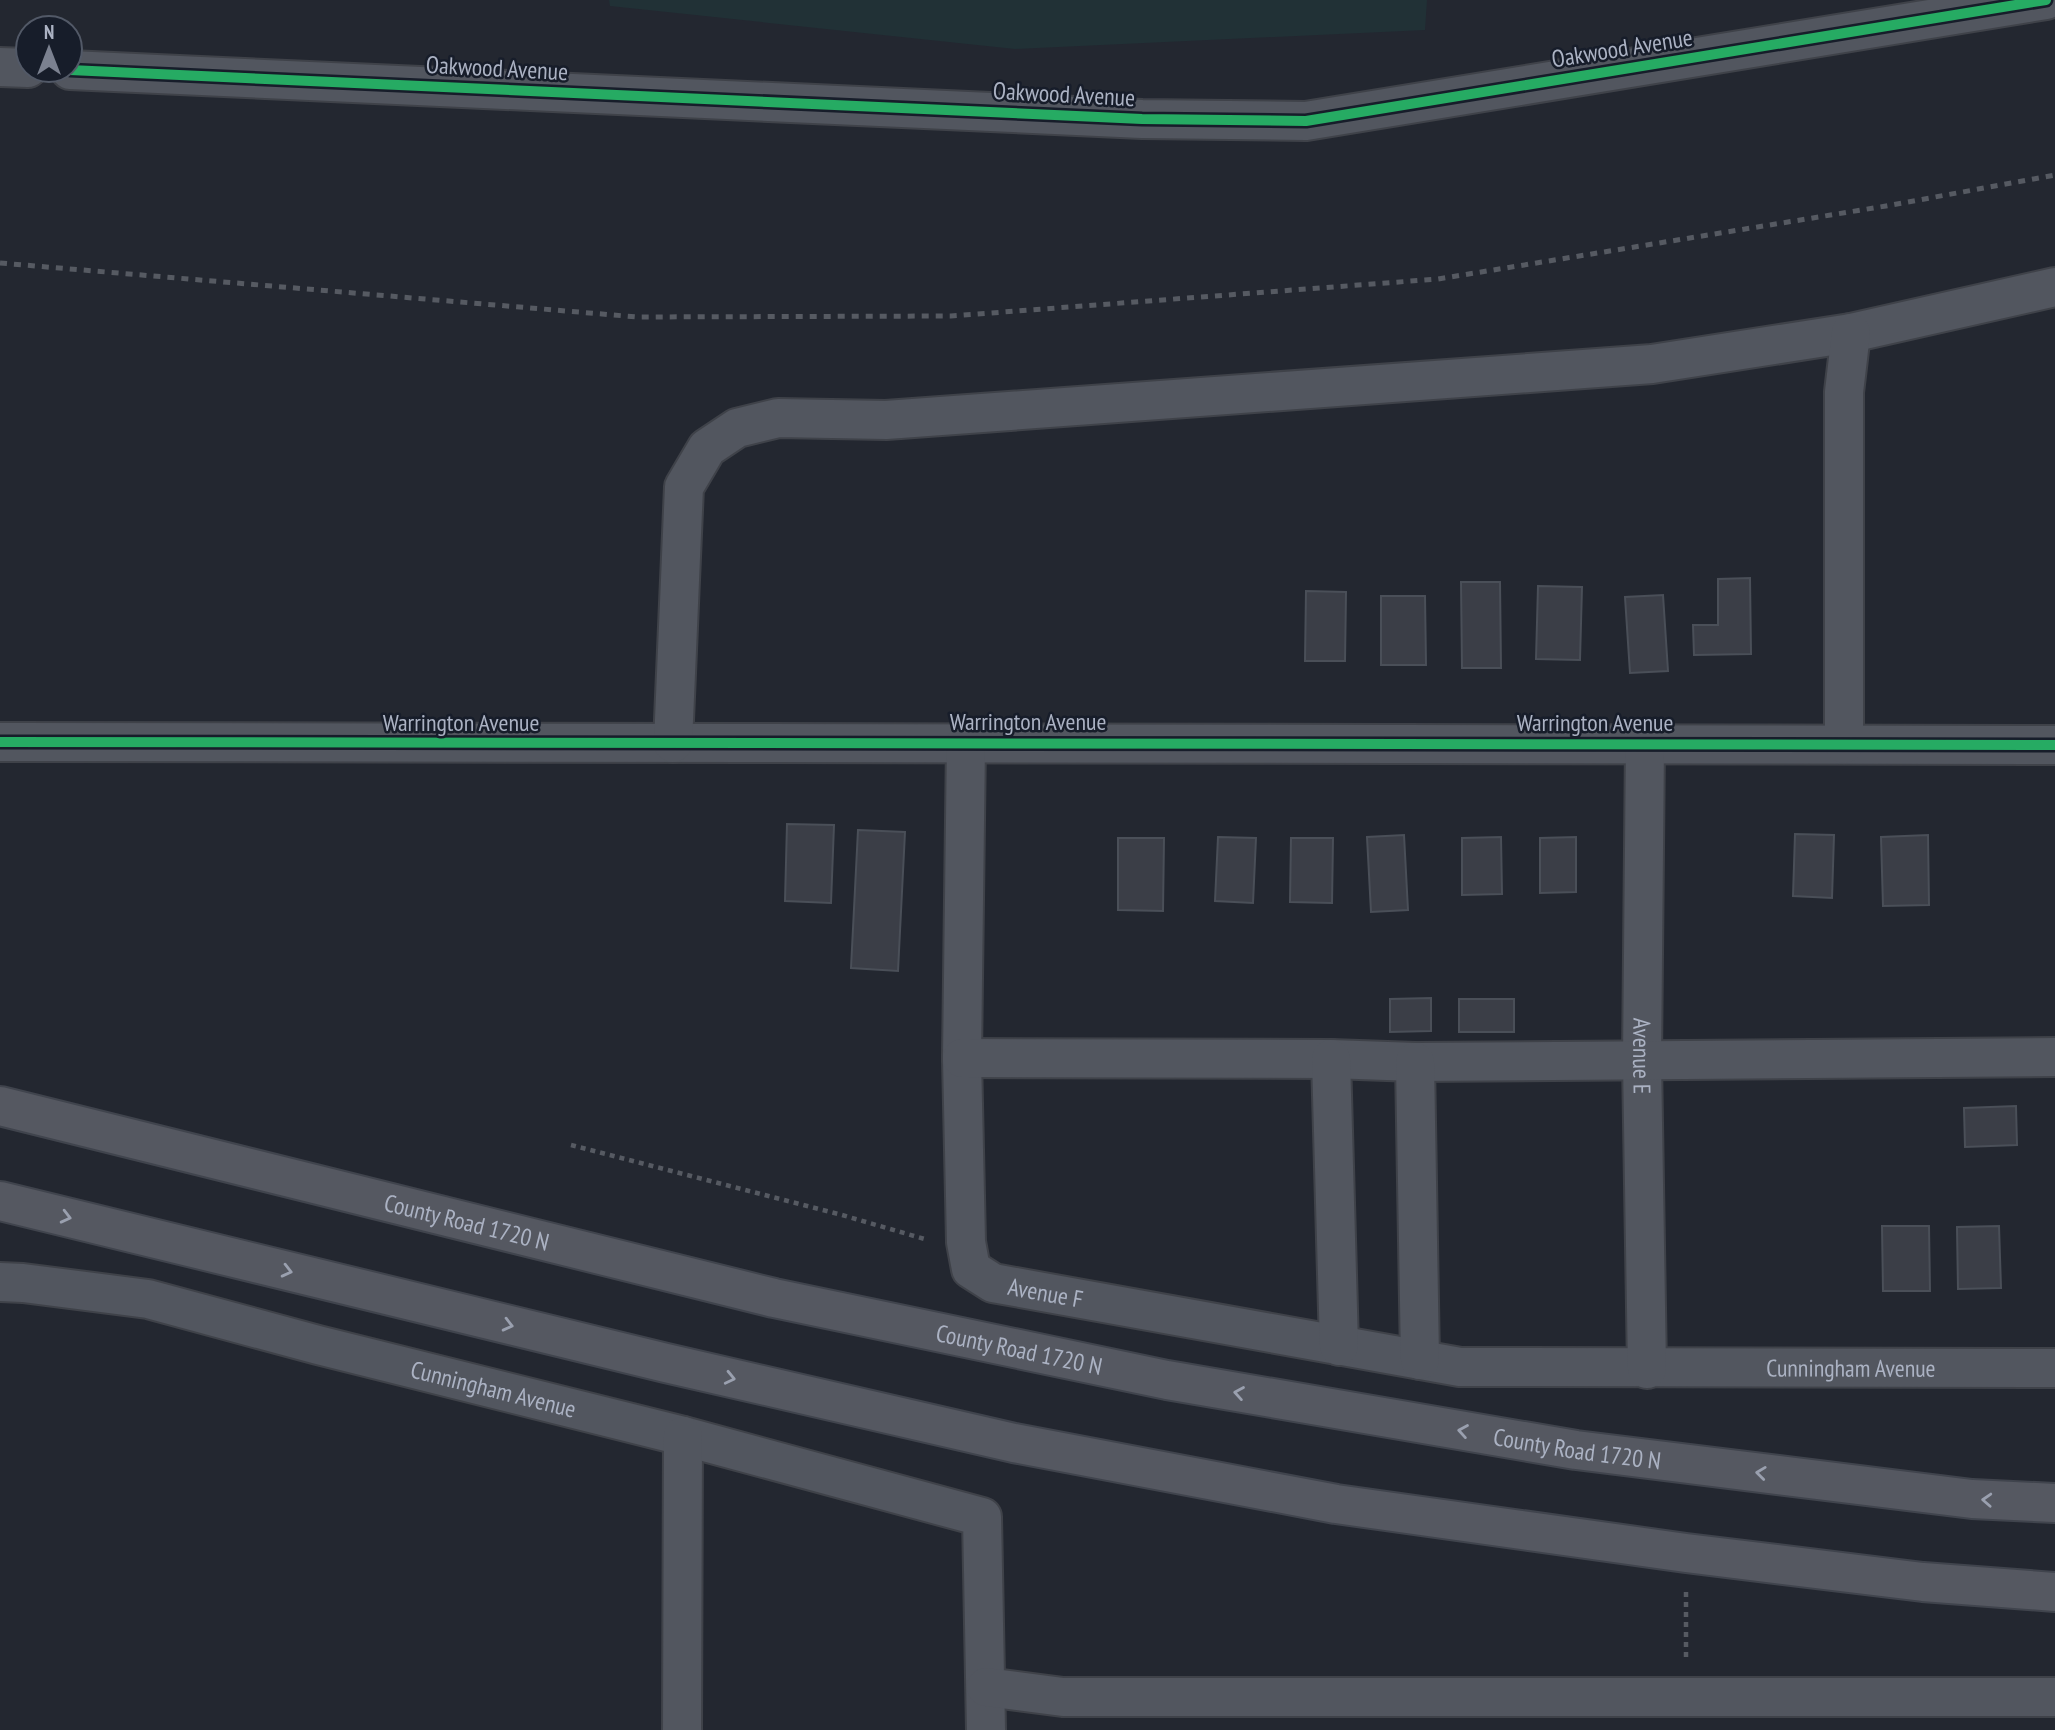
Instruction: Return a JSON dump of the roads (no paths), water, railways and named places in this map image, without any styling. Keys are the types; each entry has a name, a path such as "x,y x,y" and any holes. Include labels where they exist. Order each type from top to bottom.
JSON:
{"main road":[{"name":"County Road 1720 N","path":"0,1106 774,1298 1167,1380 1576,1450 1972,1499 2055,1503"},
{"path":"0,1201 666,1363 1014,1443 1336,1504 1699,1555 1923,1582 2055,1592"}],"street":[{"name":"Oakwood Avenue","path":"84,71 1142,119 1306,121 2046,0"},
{"path":"673,743 684,487 707,448 737,428 778,418 886,420 1652,364 1851,333 2055,286"},
{"path":"1844,744 1844,392 1851,333"},
{"name":"Warrington Avenue","path":"0,742 1645,743 2055,746"},
{"name":"Avenue F","path":"966,742 962,1058 966,1242 971,1269 993,1283 1460,1367 1647,1369"},
{"name":"Avenue E","path":"1645,743 1642,1060 1647,1369"},
{"path":"962,1058 1331,1059 1415,1062 2055,1057"},
{"path":"1331,1059 1339,1346"},
{"path":"1415,1062 1420,1360"},
{"name":"Cunningham Avenue","path":"0,1282 148,1299 683,1436 982,1517 986,1687"},
{"name":"Cunningham Avenue","path":"1647,1369 2055,1368"},
{"path":"682,1730 683,1436"},
{"path":"986,1730 986,1687 1063,1697 2055,1697"}],"railway":[{"path":"0,263 637,317 951,316 1438,279 1886,206 2055,175"}]}
